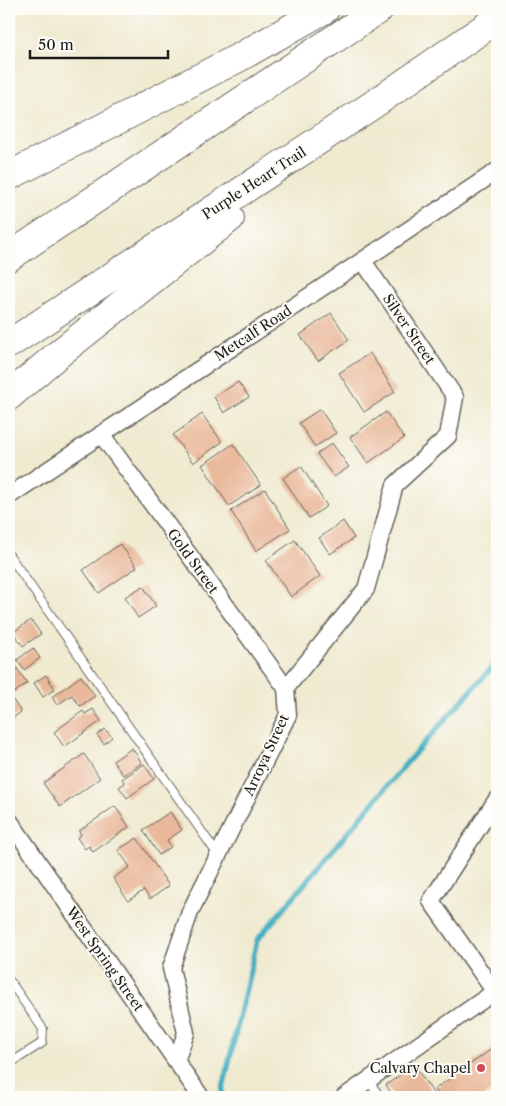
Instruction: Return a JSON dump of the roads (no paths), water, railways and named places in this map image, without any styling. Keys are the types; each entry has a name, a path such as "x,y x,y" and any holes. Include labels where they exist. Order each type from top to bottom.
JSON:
{"highway":[{"path":"9,176 240,57 325,9"},
{"path":"9,257 379,9"},
{"name":"Purple Heart Trail","path":"9,344 374,104 497,19"},
{"path":"9,396 56,356 374,104"}],"street":[{"name":"Metcalf Road","path":"9,496 497,171"},
{"name":"Silver Street","path":"286,688 366,589 395,484 448,436 455,397 363,260"},
{"name":"Gold Street","path":"101,434 286,688"},
{"name":"Arroya Street","path":"176,1061 186,1033 171,968 190,912 288,715 286,688"},
{"path":"344,1097 496,992 432,901 497,799"},
{"name":"West Spring Street","path":"9,820 201,1097"}],"lane":[{"path":"9,555 218,855"},
{"path":"9,980 43,1029 44,1037 42,1043 9,1064"},
{"path":"368,1080 380,1097"}],"waterway":[{"path":"221,1097 257,940 415,753 497,662"}],"place":[{"name":"Calvary Chapel","path":"481,1068"}]}
